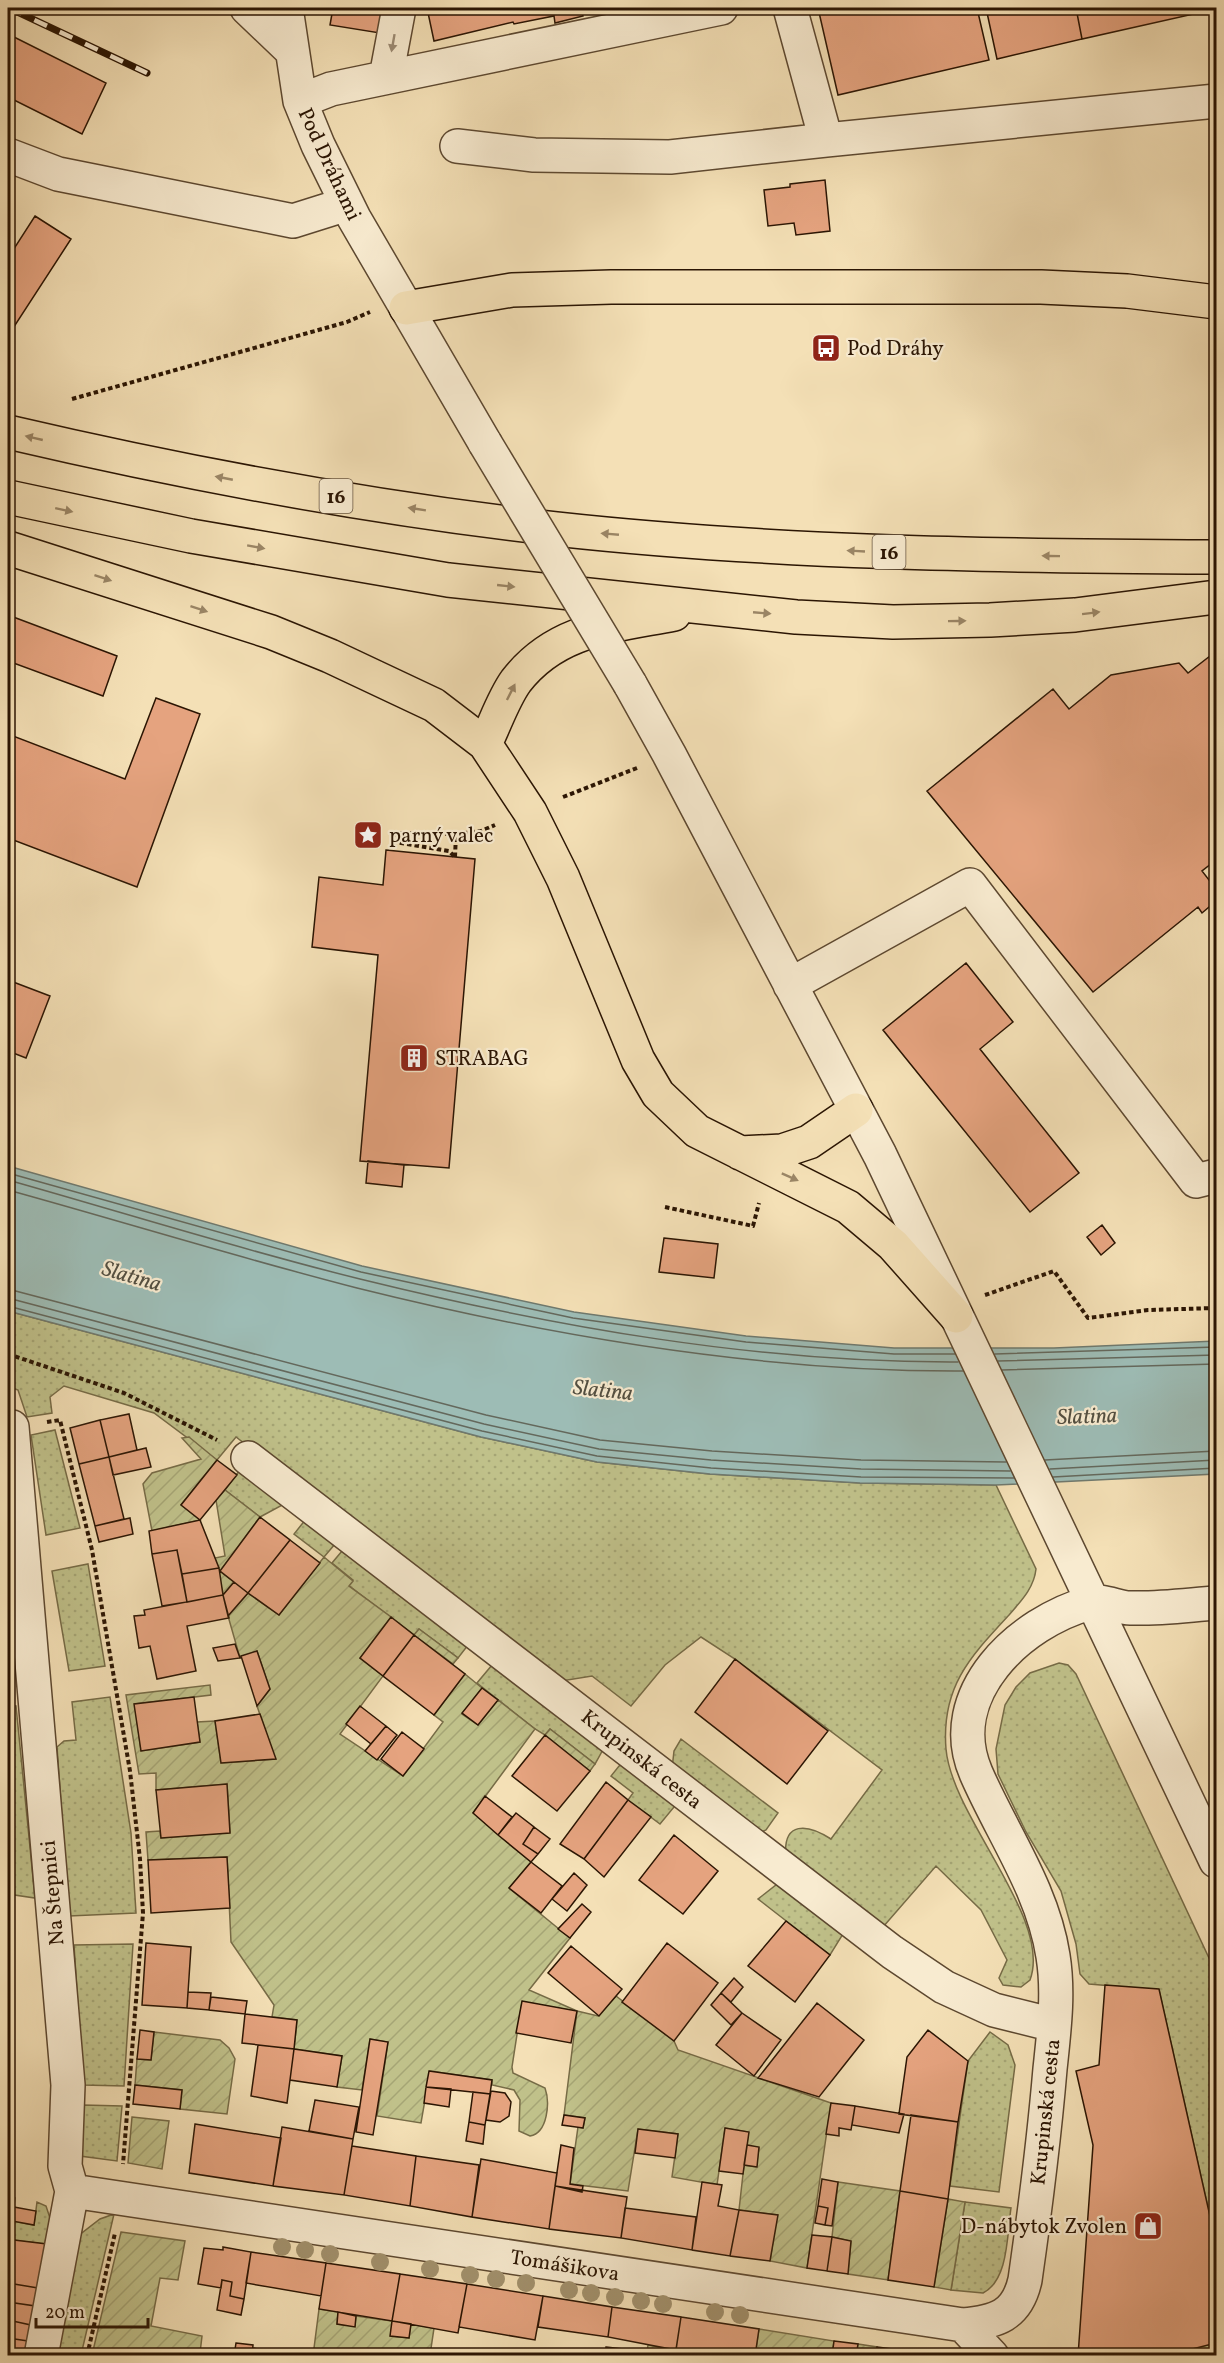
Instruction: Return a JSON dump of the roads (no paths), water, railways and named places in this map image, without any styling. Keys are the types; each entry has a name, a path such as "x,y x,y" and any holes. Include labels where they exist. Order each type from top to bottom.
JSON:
{"main road":[{"path":"406,308 512,290 611,287 1041,287 1127,291 1213,304"},
{"name":"16","path":"8,432 241,481 556,529 888,552 1216,557"},
{"path":"8,497 190,536 405,573 704,608 893,622 980,621 1076,615 1216,597"},
{"path":"1109,557 1216,536"},
{"path":"8,548 271,632 390,682 434,705 485,744 530,812 563,878 638,1060 658,1094 697,1131 736,1153 807,1185 848,1207 893,1245 956,1316"},
{"path":"485,744 514,683 547,650 580,633 704,608"},
{"path":"736,1153 782,1151 809,1142 856,1110"}],"street":[{"path":"247,8 291,50"},
{"name":"Pod Dráhami","path":"286,8 300,101 346,204 485,443 630,684 856,1110 1216,1861"},
{"path":"386,77 399,8"},
{"path":"790,8 826,140"},
{"path":"300,101 332,89 620,18 701,10"},
{"path":"457,146 534,155 670,157 1216,101"},
{"path":"8,155 58,174 293,221 346,204"},
{"path":"790,985 970,885 1196,1181 1216,1176"},
{"name":"Na Štepnici","path":"12,1427 14,1546 68,2085 65,2166 72,2191 41,2355"},
{"name":"Krupinská cesta","path":"248,1458 892,1952 944,1987 994,2010 1054,2025"},
{"path":"1092,1602 1129,1608 1216,1603"},
{"name":"Krupinská cesta","path":"1026,2270 1045,2130 1056,1981 1050,1939 1017,1853 976,1772 968,1738 969,1722 985,1675 1002,1654 1026,1633 1092,1602"},
{"name":"Tomášikova","path":"72,2191 960,2340 1014,2308 1021,2295 1026,2270"},
{"path":"960,2340 992,2355"}],"water":[{"name":"Slatina","path":"8,1166 362,1266 574,1312 746,1336 894,1348 1054,1348 1216,1341 1216,1474 996,1485 860,1483 710,1474 597,1462 481,1437 8,1311"}],"railway":[{"path":"9,8 147,73"}],"place":[{"name":"Pod Dráhy","path":"826,348"},
{"name":"parný valec","path":"368,835"},
{"name":"STRABAG","path":"414,1058"},
{"name":"D-nábytok Zvolen","path":"1148,2226"}]}
